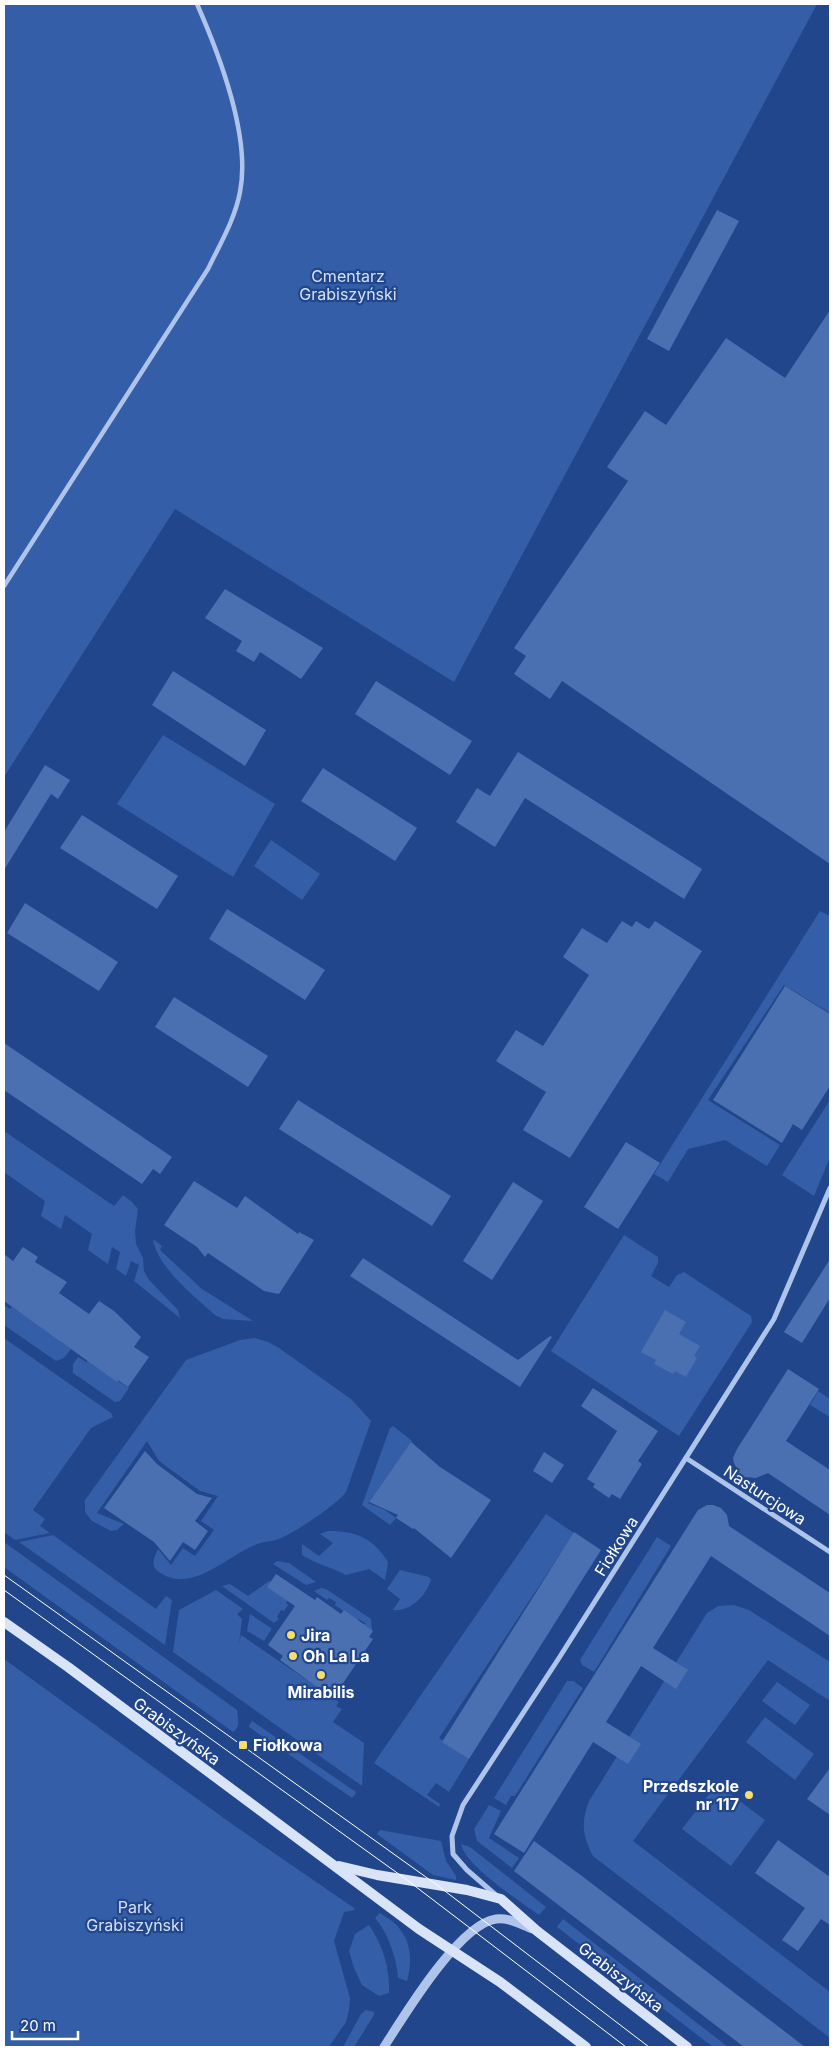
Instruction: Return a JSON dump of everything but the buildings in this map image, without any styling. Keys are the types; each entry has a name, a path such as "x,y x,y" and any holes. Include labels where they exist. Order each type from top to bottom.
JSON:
{"main road":[{"name":"Grabiszyńska","path":"4,1622 419,1929 500,1982 586,2047"},
{"name":"Grabiszyńska","path":"333,1864 377,1875 467,1890 501,1900 538,1932 687,2047"}],"street":[{"path":"4,586 208,269 231,222 240,191 240,140 225,76 197,4"},
{"name":"Fiołkowa","path":"501,1900 467,1870 453,1854 452,1836 463,1805 774,1319 830,1188"},
{"name":"Nasturcjowa","path":"686,1458 830,1552"},
{"name":"Grabiszyńska","path":"452,1951 474,1930 488,1921 496,1919 506,1918 538,1932"},
{"path":"384,2047 420,1993 452,1951"}],"green space":[{"name":"Cmentarz Grabiszyński","path":"4,4 817,4 454,682 175,509 4,777"},
{"path":"163,735 275,804 233,877 117,804"},
{"path":"271,840 320,874 302,900 254,866"},
{"path":"820,911 830,916 830,1013 784,985 708,1100 780,1145 767,1166 725,1140 688,1149 668,1182 654,1174"},
{"path":"830,1100 830,1157 814,1196 782,1175"},
{"path":"4,1131 114,1206 123,1195 132,1202 138,1209 135,1231 136,1244 143,1258 144,1271 149,1280 178,1310 180,1318 134,1281 139,1265 131,1261 126,1276 116,1269 120,1252 112,1247 108,1264 88,1250 92,1234 65,1215 61,1229 41,1216 45,1201 4,1172"},
{"path":"624,1235 658,1257 658,1263 651,1276 669,1287 677,1275 684,1272 751,1316 752,1322 679,1436 551,1351"},
{"path":"153,1239 162,1246 160,1250 202,1289 253,1321 223,1319 215,1315 169,1271 156,1250"},
{"path":"4,1305 10,1309 12,1307 62,1340 61,1342 71,1349 64,1358 56,1361 4,1325"},
{"path":"4,1338 111,1413 113,1417 91,1428 33,1510 45,1519 40,1526 50,1533 15,1540 4,1532"},
{"path":"255,1338 279,1348 351,1399 371,1421 346,1492 335,1503 287,1535 255,1545 196,1576 184,1579 171,1578 154,1567 154,1559 158,1549 171,1565 183,1548 195,1556 214,1530 201,1521 218,1496 200,1491 159,1461 147,1441 97,1513 124,1524 117,1530 111,1531 92,1521 85,1512 85,1500 186,1360 240,1340"},
{"path":"78,1357 86,1362 88,1361 129,1388 120,1401 115,1402 73,1373 73,1364"},
{"path":"818,1391 830,1399 830,1417 810,1405"},
{"path":"393,1426 412,1441 368,1503 385,1510 396,1518 390,1525 362,1505 390,1428"},
{"path":"546,1514 574,1533 439,1738 469,1759 449,1792 436,1783 427,1795 440,1804 439,1807 374,1763"},
{"path":"328,1531 355,1534 376,1547 388,1562 385,1580 369,1569 346,1575 302,1555 302,1544 319,1556 333,1543 320,1534"},
{"path":"53,1535 156,1609 166,1596 172,1600 165,1645 19,1542"},
{"path":"657,1537 671,1546 594,1672 582,1665 580,1660"},
{"path":"4,1542 237,1710 238,1722 236,1730 233,1732 4,1567"},
{"path":"277,1561 289,1563 316,1582 306,1585 273,1564"},
{"path":"400,1570 429,1577 431,1580 425,1592 411,1606 393,1610 400,1599 387,1589"},
{"path":"283,1579 298,1590 290,1597 286,1603 288,1605 284,1611 281,1610 277,1617 279,1619 274,1623 222,1586 230,1584 248,1596 269,1581 273,1583"},
{"path":"321,1588 326,1589 371,1619 372,1631 364,1625 365,1623 359,1619 358,1621 335,1605 336,1602 329,1598 327,1600 314,1591"},
{"path":"216,1590 243,1609 237,1614 242,1619 239,1644 241,1635 339,1702 336,1706 342,1709 333,1722 364,1743 362,1786 173,1652 179,1610"},
{"path":"734,1605 749,1610 830,1662 830,1701 768,1660 633,1841 830,1992 830,2038 593,1856 585,1835 584,1823 589,1801 707,1613 718,1606"},
{"path":"250,1614 271,1628 264,1641 247,1631"},
{"name":"Park Grabiszyński","path":"4,1659 232,1824 354,1908 355,1910 344,1912 334,1941 350,1998 346,2022 329,2047 4,2047"},
{"path":"567,1681 573,1681 583,1688 515,1796 511,1796 506,1805 494,1798"},
{"path":"777,1682 810,1705 795,1725 762,1701"},
{"path":"765,1717 814,1754 795,1780 746,1742"},
{"path":"252,1721 356,1792 355,1795 352,1798 249,1727"},
{"path":"717,1784 765,1820 731,1866 682,1829"},
{"path":"489,1805 501,1811 489,1838 519,1858 512,1868 477,1841 474,1829"},
{"path":"380,1830 441,1841 446,1861 456,1876 456,1880 433,1875 377,1834"},
{"path":"461,1844 470,1847 546,1907 539,1915 507,1892 472,1862"},
{"path":"380,1913 397,1926 409,1947 410,1968 407,1981 398,1978 391,1946 375,1918"},
{"path":"563,1919 728,2047 713,2047 557,1927"},
{"path":"369,1925 382,1949 387,1966 389,1993 379,1996 362,1985 349,1951 355,1934"},
{"path":"366,2010 374,2012 374,2015 354,2047 343,2047 361,2014"}],"tram line":[{"path":"4,1575 437,1885 649,2047"},
{"path":"4,1590 407,1880 626,2047"}],"place":[{"name":"Jira","path":"291,1635"},
{"name":"Oh La La","path":"293,1656"},
{"name":"Mirabilis","path":"321,1675"},
{"name":"Fiołkowa","path":"243,1745"},
{"name":"Przedszkole nr 117","path":"749,1795"}]}
